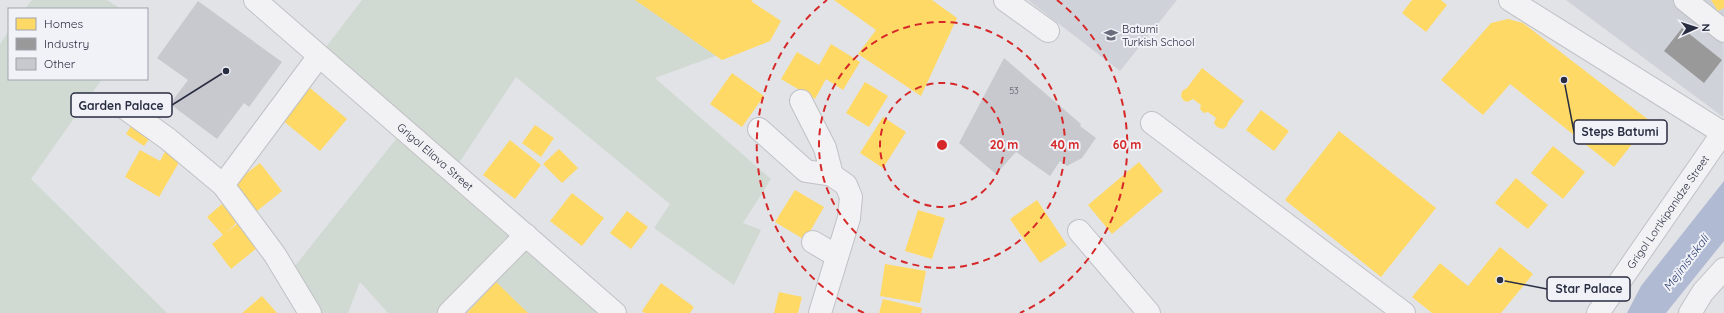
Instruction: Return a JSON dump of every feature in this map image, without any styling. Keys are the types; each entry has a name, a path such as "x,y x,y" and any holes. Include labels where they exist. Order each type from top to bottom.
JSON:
{"street":[{"name":"Grigol Eliava Street","path":"255,0 615,313"},
{"path":"1005,0 1048,31"},
{"path":"1510,0 1723,132"},
{"path":"1685,0 1724,31"},
{"path":"223,185 319,56"},
{"path":"801,101 825,148 832,175"},
{"path":"122,106 168,139 223,185 274,255 310,313"},
{"path":"1152,123 1404,313"},
{"path":"759,128 806,171 832,175 846,185 851,197 849,218 820,313"},
{"name":"Grigol Lortkipanidze Street","path":"1598,313 1723,132"},
{"path":"1080,231 1149,313"},
{"path":"449,313 526,235"},
{"path":"814,242 837,256"},
{"path":"1690,313 1703,292 1724,269"}],"shaded area":[{"path":"32,0 107,0 119,8 26,8"},
{"path":"362,0 646,0 718,55 655,78 771,179 743,223 761,230 734,285 654,228 670,204 516,77 453,172 615,313 388,313 360,282 348,313 310,313 287,276 404,129 319,56"},
{"name":"Batumi Turkish School","path":"1028,0 1177,0 1120,71"},
{"path":"1566,0 1724,0 1723,117"},
{"path":"8,32 8,80 101,80 31,179 167,313 0,313 0,44"}],"water":[{"name":"Mejinistskali","path":"1724,181 1724,241 1666,313 1627,313 1641,286"}],"building: Homes":[{"path":"635,0 753,0 751,1 781,21 770,41 722,60"},
{"path":"834,0 932,0 957,18 921,96 858,54 876,30"},
{"path":"1412,0 1441,0 1447,5 1426,32 1402,13"},
{"path":"1711,0 1724,0 1724,8 1718,11"},
{"path":"1508,19 1523,23 1650,121 1614,167 1510,84 1483,115 1441,80 1491,23"},
{"path":"831,44 860,62 843,90 826,79 815,99 781,79 797,52 819,65"},
{"path":"1202,68 1244,101 1228,122 1227,126 1223,129 1217,127 1214,123 1216,118 1208,112 1204,113 1200,109 1201,105 1193,99 1187,102 1183,100 1181,96 1182,91 1187,88"},
{"path":"732,73 764,96 742,127 710,104"},
{"path":"303,82 347,119 320,151 276,115"},
{"path":"865,82 888,96 869,127 846,113"},
{"path":"1261,110 1289,131 1274,151 1246,130"},
{"path":"883,117 906,132 883,168 860,153"},
{"path":"133,123 152,135 144,146 126,134"},
{"path":"535,125 554,138 541,157 522,143"},
{"path":"1339,131 1436,208 1381,277 1285,200"},
{"path":"510,140 541,165 515,199 483,175"},
{"path":"1553,146 1585,172 1563,199 1531,173"},
{"path":"167,148 182,157 159,197 125,177 140,150 160,161"},
{"path":"559,149 578,168 562,183 543,164"},
{"path":"1139,162 1163,191 1112,234 1088,205"},
{"path":"260,163 282,191 257,211 234,183"},
{"path":"1516,178 1548,205 1528,229 1495,203"},
{"path":"795,190 824,207 805,240 775,222"},
{"path":"572,193 604,218 582,246 550,221"},
{"path":"1037,200 1067,245 1040,263 1010,219"},
{"path":"222,204 237,222 226,233 243,219 262,244 231,269 212,244 223,235 207,217"},
{"path":"918,210 945,218 932,259 905,251"},
{"path":"627,211 648,227 631,249 610,233"},
{"path":"1500,247 1533,274 1501,313 1432,313 1412,297 1440,263 1468,286"},
{"path":"885,264 926,271 920,303 880,296"},
{"path":"496,282 528,313 467,313"},
{"path":"661,283 694,307 690,313 645,313 642,311"},
{"path":"779,292 802,297 798,313 774,313"},
{"path":"262,296 277,313 242,313"},
{"path":"883,299 922,308 921,313 879,313"}],"building: Industry":[{"path":"1682,28 1722,60 1704,83 1664,51"}],"building: Other":[{"path":"198,1 282,62 249,107 244,103 217,139 170,104 188,80 157,58"},
{"path":"1004,58 1081,124 1080,126 1096,138 1082,158 1067,166 1060,161 1050,176 1016,152 996,174 959,143"}],"place":[{"name":"Batumi Turkish School","path":"1111,35"},
{"name":"Garden Palace","path":"226,71"},
{"name":"Steps Batumi","path":"1564,80"},
{"name":"Star Palace","path":"1500,280"}]}
